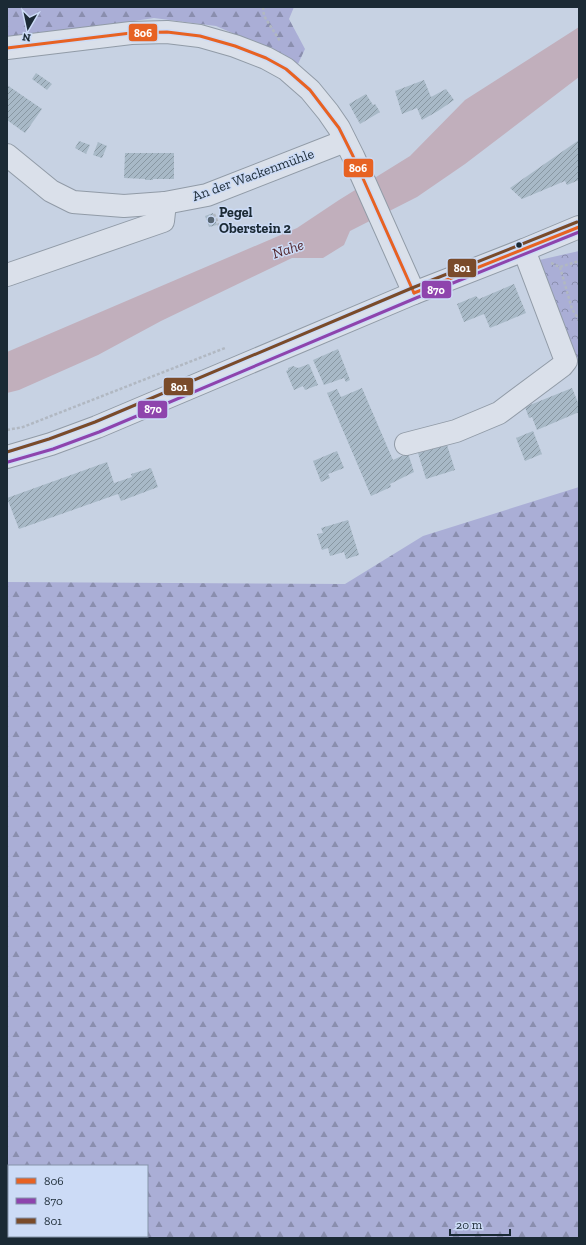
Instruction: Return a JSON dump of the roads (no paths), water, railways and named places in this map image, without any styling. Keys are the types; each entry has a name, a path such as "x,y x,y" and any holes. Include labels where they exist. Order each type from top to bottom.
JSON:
{"street":[{"path":"7,48 130,32 167,32 200,36 235,46 266,58 286,69 310,90 339,128 414,293"},
{"name":"An der Wackenmühle","path":"7,155 51,191 73,202 124,206 166,204 207,195 349,149"},
{"path":"7,275 163,221 166,204"},
{"path":"7,457 51,444 97,427 414,293 579,227"},
{"path":"406,444 456,431 499,413 562,366 566,361 524,250"}],"water":[{"name":"Nahe","path":"579,27 579,77 465,164 417,197 350,231 344,245 323,258 292,258 161,321 98,355 19,390 7,393 7,352 297,228 410,156 465,100"}],"place":[{"name":"Pegel Oberstein 2","path":"211,220"}]}
